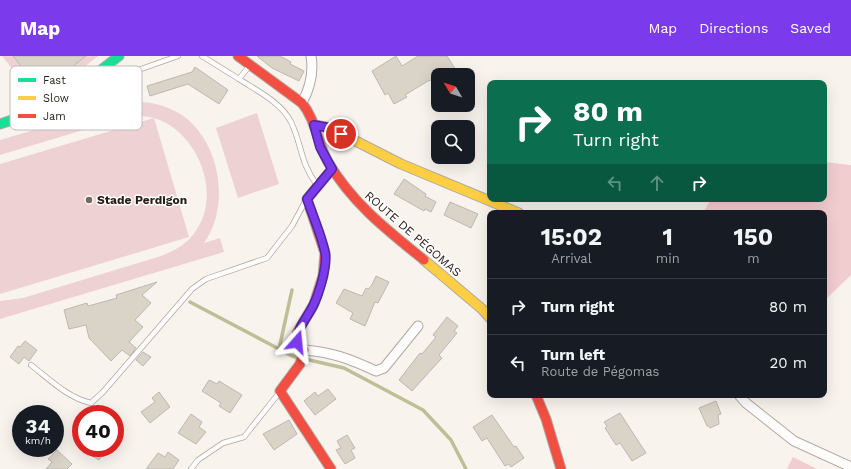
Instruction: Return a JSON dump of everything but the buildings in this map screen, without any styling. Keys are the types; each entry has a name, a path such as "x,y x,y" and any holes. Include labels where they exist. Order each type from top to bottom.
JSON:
{"main road":[{"path":"106,66 119,56"},
{"name":"ROUTE DE PÉGOMAS","path":"238,56 302,103 310,113 320,147 332,169 352,197 373,218 487,315"},
{"path":"0,124 10,120"},
{"path":"314,125 330,128 401,164 487,200"},
{"path":"331,469 280,391 300,364 303,352 297,342 297,333 314,304 323,276 325,253 307,199 332,169"},
{"path":"493,202 512,210"},
{"path":"537,398 546,419 561,469"}],"street":[{"path":"302,103 310,87 312,64 311,56"},
{"path":"303,352 323,351 343,356 376,371 384,368 418,326"},
{"path":"742,398 794,441 851,467"}],"lane":[{"path":"142,69 178,56"},
{"path":"202,56 275,103 285,112 292,123 309,175 318,186"},
{"path":"239,79 250,64"},
{"path":"31,365 68,394 91,403 104,392 192,289 206,279 267,258 292,226 307,199"},
{"path":"192,469 198,460 222,443 244,438 280,391"}],"shaded area":[{"path":"2,56 98,56 85,66 10,66"},
{"path":"142,102 159,105 173,110 186,118 198,130 207,144 214,160 218,178 219,195 217,212 212,228 204,243 220,238 224,252 0,319 0,301 23,298 161,256 182,246 194,234 204,214 207,197 201,164 193,148 182,135 169,125 154,118 143,116"},
{"path":"257,113 279,184 238,198 216,128"},
{"name":"Stade Perdigon","path":"154,118 189,237 0,294 0,164 114,130 142,130 142,122"},
{"path":"34,130 83,130 0,155 0,140"},
{"path":"827,162 851,165 851,275 827,298 827,210 705,210 709,202 827,202"},
{"path":"793,457 817,469 787,469"}],"waterway":[{"path":"292,290 279,349 292,356 344,368 423,410 451,440 466,469"},
{"path":"190,302 279,349"}],"traffic: fast":[{"path":"106,66 119,56"},
{"path":"0,124 10,121"}],"traffic: slow":[{"path":"315,125 330,128 401,164 487,200"},
{"path":"493,202 512,210"},
{"path":"424,260 487,315"}],"traffic: jam":[{"path":"238,56 302,103 313,124 324,155 348,191 372,216 424,260"},
{"path":"331,469 280,391 300,364 304,350 297,342 297,333 314,304 323,276 325,253 307,199 332,169"},
{"path":"537,398 546,419 561,469"}],"place":[{"name":"Stade Perdigon","path":"89,200"}],"route":[{"path":"297,342 297,333 314,304 323,276 325,253 307,199 332,169 320,147 314,125 330,128 341,134"}]}
